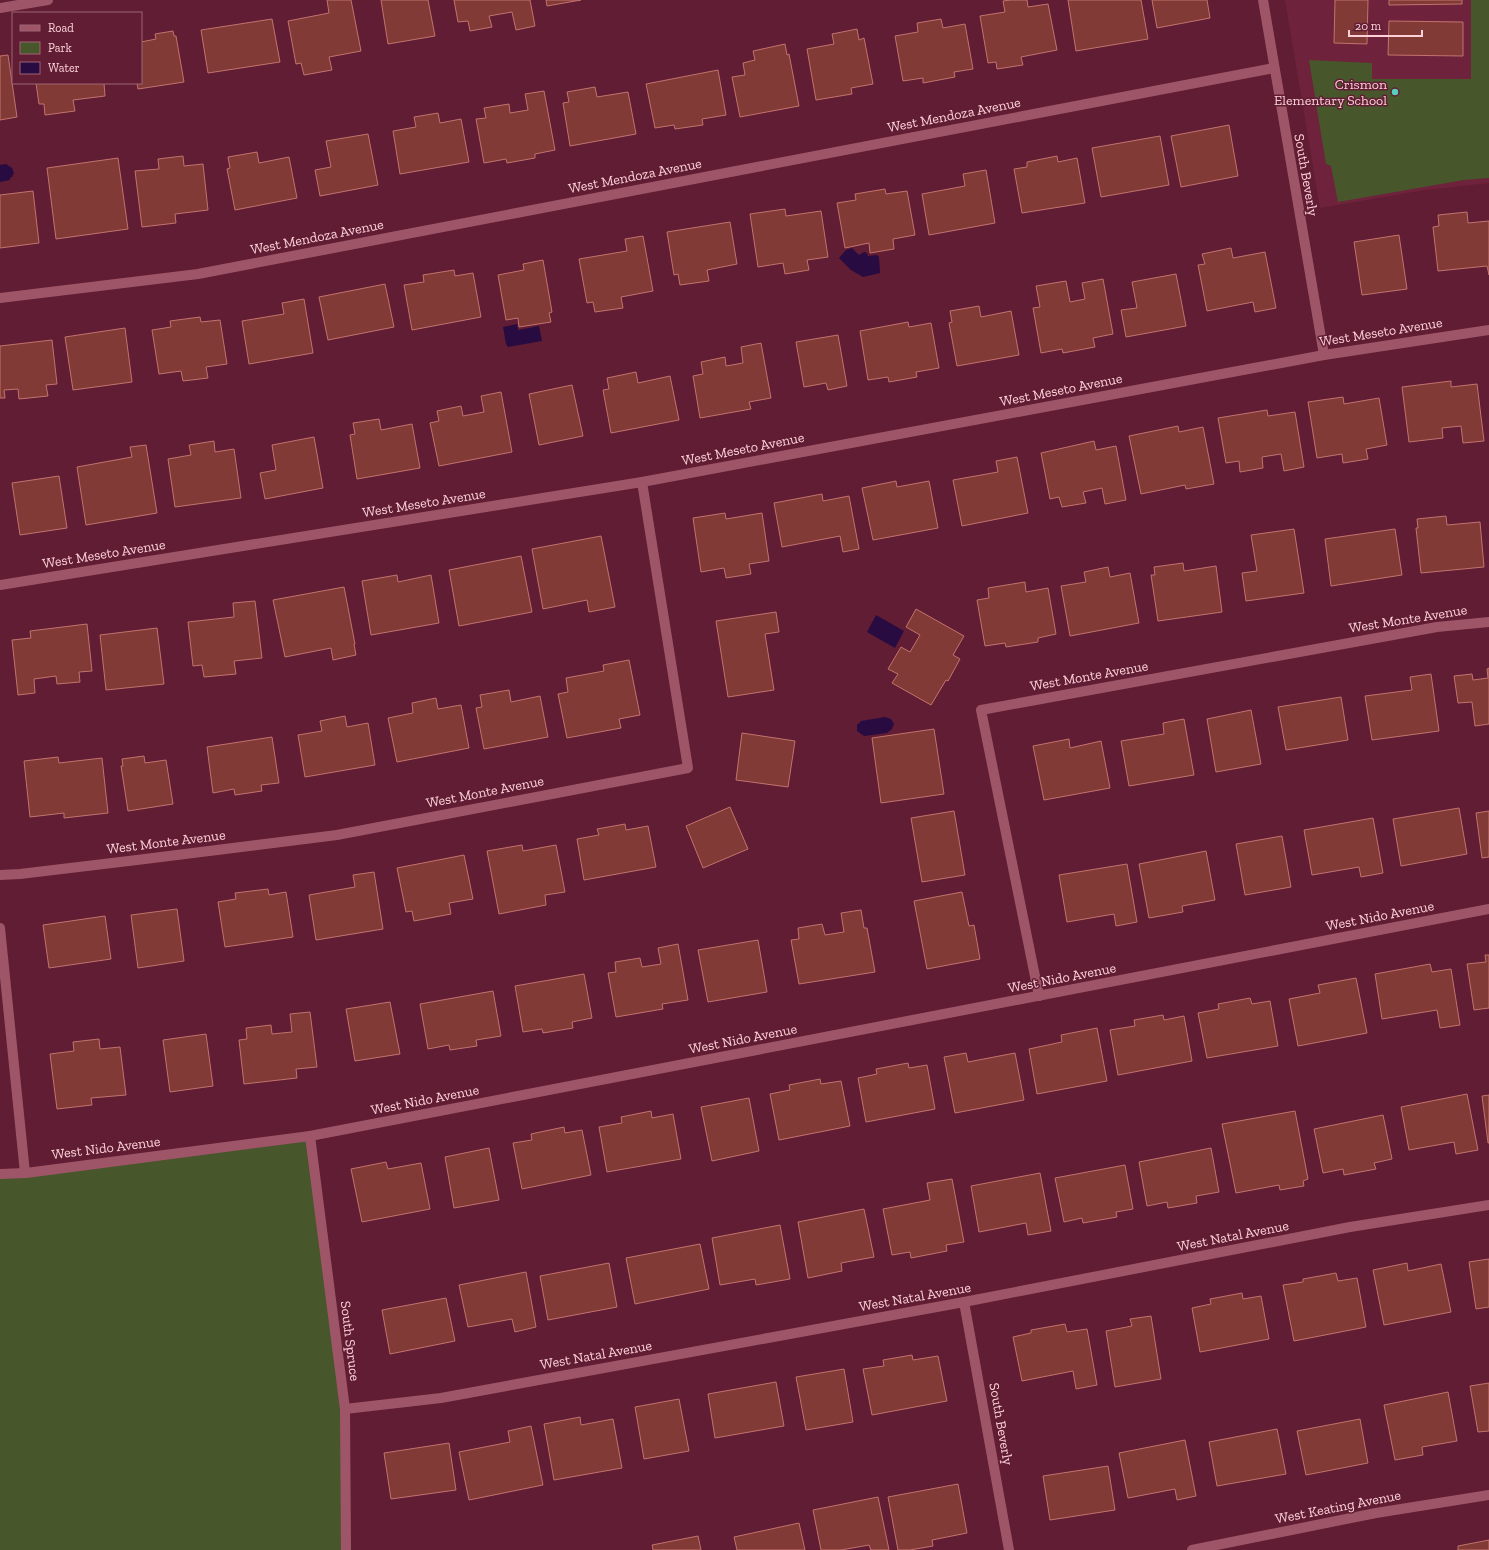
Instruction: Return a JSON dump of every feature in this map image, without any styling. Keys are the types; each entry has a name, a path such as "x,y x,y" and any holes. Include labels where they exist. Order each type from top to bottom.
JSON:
{"street":[{"path":"0,8 48,0"},
{"name":"South Beverly","path":"1263,0 1324,355"},
{"name":"West Mendoza Avenue","path":"0,298 198,274 1274,68"},
{"name":"West Meseto Avenue","path":"0,585 642,482 1324,355 1489,330"},
{"name":"West Monte Avenue","path":"0,875 20,874 337,835 688,768 642,482"},
{"name":"West Monte Avenue","path":"1039,996 981,710 1437,627 1489,622"},
{"name":"West Nido Avenue","path":"0,1174 25,1173 310,1136 1489,910"},
{"path":"0,928 25,1173"},
{"name":"South Spruce","path":"310,1136 345,1409 346,1550"},
{"name":"West Natal Avenue","path":"345,1409 442,1398 964,1302 1350,1227 1489,1205"},
{"name":"South Beverly","path":"964,1302 1010,1550"},
{"name":"West Keating Avenue","path":"1192,1550 1376,1513 1489,1495"}],"shaded area":[{"name":"Crismon Elementary School","path":"1285,0 1489,0 1489,183 1425,190 1320,208"}],"green space":[{"path":"1471,0 1489,0 1489,178 1464,180 1338,202 1331,166 1326,164 1309,60 1372,63 1372,79 1471,79"},
{"path":"310,1136 345,1409 346,1550 0,1550 0,1174"}],"water":[{"path":"6,164 12,168 14,173 10,180 0,182 0,165"},
{"path":"852,248 859,255 864,252 867,253 868,256 877,255 879,257 880,273 863,277 851,270 839,258 846,250"},
{"path":"517,324 518,330 539,326 542,341 508,347 506,344 503,327"},
{"path":"876,615 904,631 895,648 867,632"},
{"path":"885,717 891,719 894,724 892,729 887,733 864,736 857,731 857,725 861,721"}],"building":[{"path":"327,0 351,0 361,51 329,57 332,70 304,75 301,63 296,64 288,21 329,13"},
{"path":"381,0 428,0 435,36 388,44"},
{"path":"454,0 530,0 535,26 516,30 512,12 489,16 492,27 470,31 468,21 458,22"},
{"path":"546,0 581,0 547,6"},
{"path":"1027,0 1028,7 1048,4 1057,50 1021,57 1023,65 997,69 996,62 988,63 980,16 1005,12 1003,1"},
{"path":"1068,0 1141,0 1148,39 1076,51"},
{"path":"1152,0 1207,0 1210,18 1157,28"},
{"path":"1335,0 1368,0 1367,44 1334,43"},
{"path":"1389,0 1462,0 1462,4 1389,5"},
{"path":"272,19 280,62 208,73 201,30"},
{"path":"941,19 943,28 965,24 973,69 954,72 955,77 923,83 923,78 903,81 895,36 918,32 917,23"},
{"path":"1389,21 1463,22 1463,56 1388,55"},
{"path":"857,29 859,40 864,38 873,84 851,88 852,94 816,100 807,49 834,44 832,34"},
{"path":"173,31 174,36 176,36 184,82 138,89 137,84 142,84 142,42 156,39 155,34"},
{"path":"785,44 787,55 789,54 799,106 740,117 732,77 745,75 743,63 755,60 753,51"},
{"path":"8,55 17,117 0,120 0,56"},
{"path":"718,70 726,115 702,119 703,125 675,129 674,125 655,128 646,84"},
{"path":"36,84 104,84 105,96 73,100 75,111 45,115 44,104 39,104"},
{"path":"595,87 597,97 628,92 636,134 570,146 563,103 569,102 567,92"},
{"path":"544,91 555,150 535,154 535,158 507,163 506,159 484,163 476,119 486,118 484,108 509,104 510,113 528,110 525,94"},
{"path":"438,113 440,123 461,119 469,162 400,174 393,131 416,127 414,117"},
{"path":"1229,125 1238,176 1181,187 1171,136"},
{"path":"368,134 378,185 320,196 315,170 331,167 326,141"},
{"path":"1160,136 1169,185 1101,197 1092,148"},
{"path":"257,152 259,163 289,157 297,198 235,210 227,169 230,168 228,157"},
{"path":"183,156 184,166 203,164 208,210 175,214 176,223 142,227 135,171 159,169 158,159"},
{"path":"1057,156 1058,162 1077,158 1085,203 1022,213 1014,169 1027,167 1027,162"},
{"path":"118,158 128,229 56,239 47,168"},
{"path":"986,170 995,223 929,235 922,194 965,186 963,174"},
{"path":"885,189 886,194 907,191 915,235 893,239 894,249 870,253 869,243 845,248 837,203 856,200 855,194"},
{"path":"33,191 39,243 0,248 0,195"},
{"path":"785,209 786,216 821,211 828,257 807,260 809,270 785,274 783,263 758,267 750,214"},
{"path":"1467,212 1468,223 1489,221 1489,275 1487,266 1438,271 1433,227 1439,226 1438,215"},
{"path":"730,222 737,264 707,270 709,281 680,285 678,274 674,275 667,232"},
{"path":"1399,235 1407,289 1362,295 1354,242"},
{"path":"643,236 653,291 621,297 623,308 595,312 593,302 587,303 579,259 627,251 625,239"},
{"path":"1231,248 1233,258 1265,252 1276,308 1255,312 1253,302 1207,311 1198,265 1205,264 1202,254"},
{"path":"543,260 552,312 549,313 551,322 519,327 518,318 506,320 498,275 524,270 523,264"},
{"path":"454,270 455,276 473,273 481,317 412,330 404,285 424,282 423,275"},
{"path":"1176,274 1186,326 1126,337 1121,310 1137,308 1132,282"},
{"path":"1103,279 1113,334 1093,338 1095,347 1063,353 1062,349 1041,353 1033,308 1040,307 1036,286 1066,281 1070,302 1085,299 1082,283"},
{"path":"385,284 394,327 328,340 319,297"},
{"path":"304,299 313,353 249,364 242,321 284,314 282,303"},
{"path":"979,306 981,317 1011,311 1019,355 957,366 949,323 952,322 950,311"},
{"path":"200,317 201,322 220,320 227,364 206,367 208,378 183,381 181,371 159,374 152,330 171,327 170,321"},
{"path":"908,322 909,327 931,323 939,368 916,372 917,377 889,382 888,377 868,380 860,331"},
{"path":"125,328 132,382 73,390 65,337"},
{"path":"838,335 847,386 828,390 826,383 804,387 796,342"},
{"path":"52,340 57,384 46,385 48,396 19,399 18,389 4,390 5,398 0,398 0,346"},
{"path":"761,343 771,398 749,402 751,409 700,418 693,376 703,374 701,362 725,357 726,366 743,363 741,347"},
{"path":"636,372 638,383 670,376 679,420 611,433 603,390 609,389 607,378"},
{"path":"1451,381 1451,387 1477,384 1484,441 1463,443 1461,426 1442,428 1443,438 1409,442 1402,387"},
{"path":"572,385 583,436 539,445 529,394"},
{"path":"501,392 512,452 439,466 430,423 439,421 437,411 461,406 463,416 484,412 481,396"},
{"path":"1343,397 1344,404 1379,398 1387,445 1366,449 1368,459 1343,463 1342,454 1317,458 1308,402"},
{"path":"1267,410 1268,416 1295,412 1304,467 1284,471 1281,454 1262,457 1263,468 1240,472 1239,461 1226,463 1218,418"},
{"path":"379,419 381,430 412,424 420,468 357,479 350,435 355,434 353,423"},
{"path":"1178,426 1179,432 1203,427 1214,484 1186,489 1185,485 1141,494 1129,436"},
{"path":"314,437 323,488 265,499 260,473 276,470 272,445"},
{"path":"214,441 215,452 234,449 241,498 175,507 168,459 191,455 189,445"},
{"path":"1094,441 1096,450 1116,446 1126,500 1105,504 1102,488 1083,492 1086,503 1062,507 1059,497 1050,499 1041,453"},
{"path":"146,445 157,513 86,525 77,467 132,457 130,447"},
{"path":"1017,457 1028,513 962,526 953,480 998,472 996,461"},
{"path":"59,476 67,528 20,535 12,483"},
{"path":"896,481 897,487 929,481 938,528 873,540 862,488"},
{"path":"822,494 823,501 849,496 859,549 843,552 840,536 782,547 774,503"},
{"path":"725,513 726,519 762,513 769,561 749,564 751,574 726,578 724,568 701,572 693,518"},
{"path":"1446,516 1447,525 1480,522 1484,567 1421,573 1416,528 1418,528 1417,519"},
{"path":"1294,529 1304,593 1246,601 1242,573 1257,571 1251,535"},
{"path":"1395,529 1402,575 1331,586 1325,539"},
{"path":"601,536 615,607 589,612 587,600 543,609 532,549"},
{"path":"521,556 532,612 459,626 449,570"},
{"path":"1183,563 1184,571 1216,566 1222,612 1158,621 1151,575 1155,575 1154,567"},
{"path":"1108,567 1110,577 1130,573 1139,623 1070,636 1061,586 1086,582 1084,572"},
{"path":"397,575 398,582 431,575 439,623 371,635 362,581"},
{"path":"1025,582 1026,592 1048,588 1056,634 1038,638 1038,642 1006,647 1005,643 985,646 977,600 989,598 988,588"},
{"path":"344,587 356,655 333,660 331,648 285,657 273,600"},
{"path":"255,601 262,658 234,661 236,674 204,677 202,665 193,666 188,622 234,617 233,603"},
{"path":"916,609 964,636 953,655 960,659 948,681 946,680 931,705 892,683 898,674 888,669 901,647 910,652 920,635 906,627"},
{"path":"776,612 779,632 765,634 774,690 728,697 716,621"},
{"path":"87,624 92,671 79,672 80,682 57,684 56,676 34,679 35,693 18,695 12,640 31,638 30,631"},
{"path":"157,628 164,684 106,690 100,635"},
{"path":"629,660 640,715 619,719 621,728 567,738 558,694 568,692 566,678 604,671 603,665"},
{"path":"1489,668 1489,724 1475,726 1472,702 1458,703 1454,676 1472,674 1473,680 1488,678 1487,669"},
{"path":"1431,674 1439,731 1372,740 1365,696 1412,690 1410,677"},
{"path":"509,690 511,702 540,696 548,737 484,749 476,708 482,707 480,695"},
{"path":"1341,697 1348,740 1286,750 1278,707"},
{"path":"436,698 438,709 461,705 469,748 397,762 388,718 413,713 412,703"},
{"path":"1251,710 1261,764 1216,772 1207,719"},
{"path":"345,716 347,727 368,723 375,765 305,777 298,735 322,731 320,721"},
{"path":"1184,719 1194,775 1129,786 1121,741 1164,734 1163,723"},
{"path":"934,729 944,794 881,803 872,738"},
{"path":"742,733 795,741 788,787 736,780"},
{"path":"272,737 279,783 261,785 262,791 235,795 234,789 213,793 207,747"},
{"path":"1069,739 1070,748 1101,741 1110,788 1044,800 1033,746"},
{"path":"144,756 145,763 166,760 173,804 128,811 121,766 123,766 122,759"},
{"path":"58,757 59,763 102,758 108,813 64,818 64,813 30,817 24,761"},
{"path":"730,807 748,849 703,868 686,826"},
{"path":"1459,808 1467,854 1401,866 1393,819"},
{"path":"954,811 965,875 922,882 911,818"},
{"path":"1489,811 1489,857 1482,858 1476,813"},
{"path":"1373,818 1383,873 1361,877 1359,867 1312,875 1304,830"},
{"path":"625,824 626,830 648,826 656,867 584,880 577,839 599,835 597,829"},
{"path":"1282,836 1291,887 1245,895 1236,844"},
{"path":"522,845 523,851 556,845 565,892 545,895 546,905 499,914 487,851"},
{"path":"1206,851 1215,900 1182,906 1183,912 1149,918 1139,864"},
{"path":"464,855 473,899 449,903 451,914 414,921 412,911 406,912 397,868"},
{"path":"1127,864 1137,922 1116,926 1114,914 1067,922 1059,875"},
{"path":"374,872 383,929 316,940 309,895 355,887 353,875"},
{"path":"268,889 269,895 286,892 293,937 225,947 218,902 236,899 235,893"},
{"path":"962,892 969,926 974,925 980,959 927,969 914,901"},
{"path":"177,909 184,961 138,968 131,915"},
{"path":"861,910 864,928 867,928 875,972 799,984 791,940 799,939 798,928 822,924 825,935 844,932 841,913"},
{"path":"105,916 111,959 49,968 43,925"},
{"path":"758,940 767,992 708,1002 698,950"},
{"path":"678,944 688,1000 662,1004 663,1009 616,1017 608,973 616,972 615,962 640,958 642,967 661,964 658,948"},
{"path":"1485,955 1489,955 1489,1008 1474,1010 1467,964 1486,962"},
{"path":"1430,964 1432,972 1451,969 1460,1025 1440,1028 1437,1010 1382,1019 1375,974"},
{"path":"584,974 592,1018 572,1022 573,1028 543,1033 542,1029 523,1032 515,986"},
{"path":"1356,978 1367,1033 1298,1046 1289,999 1320,993 1318,985"},
{"path":"493,991 501,1036 476,1040 477,1046 450,1050 449,1045 428,1049 420,1004"},
{"path":"1250,998 1252,1004 1270,1001 1278,1046 1207,1058 1198,1013 1219,1009 1218,1004"},
{"path":"390,1002 400,1054 355,1061 346,1009"},
{"path":"310,1012 317,1067 296,1069 297,1078 244,1084 239,1040 247,1039 246,1028 271,1025 272,1034 292,1032 290,1014"},
{"path":"1163,1015 1164,1020 1184,1016 1192,1061 1118,1075 1110,1030 1135,1026 1134,1020"},
{"path":"1097,1028 1107,1081 1037,1094 1029,1049 1062,1042 1061,1035"},
{"path":"206,1034 213,1086 170,1092 163,1040"},
{"path":"99,1039 100,1049 120,1047 126,1095 91,1098 92,1105 57,1109 50,1054 74,1051 73,1042"},
{"path":"966,1053 968,1062 1015,1053 1024,1100 955,1113 944,1057"},
{"path":"908,1063 909,1068 927,1065 935,1109 866,1122 858,1078 877,1074 876,1069"},
{"path":"820,1079 821,1084 841,1081 850,1126 779,1140 770,1094 790,1090 789,1085"},
{"path":"1467,1094 1478,1150 1456,1154 1454,1142 1409,1150 1401,1107"},
{"path":"1489,1095 1489,1143 1488,1143 1482,1096"},
{"path":"749,1098 759,1151 712,1161 701,1107"},
{"path":"651,1111 652,1118 673,1114 681,1159 607,1172 599,1127 622,1123 621,1117"},
{"path":"1295,1111 1308,1179 1303,1181 1304,1186 1280,1190 1279,1185 1236,1193 1222,1124"},
{"path":"1383,1115 1392,1159 1374,1163 1376,1169 1344,1175 1343,1169 1323,1173 1314,1129"},
{"path":"564,1127 565,1133 582,1130 591,1175 522,1189 513,1143 532,1140 531,1134"},
{"path":"489,1148 499,1200 454,1208 445,1157"},
{"path":"1211,1148 1219,1192 1196,1196 1197,1203 1168,1208 1167,1202 1147,1206 1139,1162"},
{"path":"386,1162 388,1169 421,1163 430,1209 362,1222 351,1169"},
{"path":"1125,1165 1133,1209 1116,1212 1117,1217 1083,1223 1082,1218 1064,1222 1055,1178"},
{"path":"1040,1173 1051,1231 1028,1235 1026,1223 979,1232 971,1186"},
{"path":"952,1179 964,1242 946,1245 947,1251 911,1258 910,1252 892,1255 883,1209 930,1200 927,1183"},
{"path":"864,1209 874,1257 841,1263 842,1271 808,1278 798,1222"},
{"path":"780,1225 790,1279 756,1285 755,1279 720,1285 712,1238"},
{"path":"700,1244 709,1289 635,1304 626,1258"},
{"path":"1489,1259 1489,1307 1476,1309 1469,1262"},
{"path":"609,1263 617,1307 548,1320 540,1276"},
{"path":"1407,1263 1408,1271 1441,1264 1451,1312 1384,1325 1373,1270"},
{"path":"526,1272 536,1327 515,1332 512,1319 468,1327 459,1285"},
{"path":"1336,1273 1338,1281 1357,1278 1366,1327 1294,1341 1283,1285 1303,1282 1303,1279"},
{"path":"1242,1293 1243,1299 1261,1296 1269,1339 1200,1352 1192,1308 1211,1304 1210,1299"},
{"path":"446,1298 455,1341 390,1354 382,1310"},
{"path":"1151,1316 1161,1379 1115,1387 1106,1331 1132,1326 1130,1319"},
{"path":"1065,1324 1067,1332 1087,1329 1097,1385 1076,1389 1073,1371 1022,1381 1013,1337 1031,1333 1031,1330"},
{"path":"912,1355 913,1360 938,1356 947,1401 872,1415 863,1369 884,1366 883,1360"},
{"path":"844,1369 853,1422 806,1430 796,1377"},
{"path":"776,1382 784,1426 715,1438 708,1394"},
{"path":"1489,1383 1489,1431 1478,1432 1470,1386"},
{"path":"1448,1392 1457,1441 1422,1447 1423,1455 1395,1460 1384,1405"},
{"path":"679,1399 689,1451 644,1459 635,1407"},
{"path":"580,1417 581,1425 613,1419 622,1468 554,1480 544,1424"},
{"path":"1360,1419 1368,1463 1306,1475 1297,1431"},
{"path":"531,1426 543,1485 469,1500 459,1452 510,1442 508,1431"},
{"path":"1277,1429 1286,1474 1217,1486 1209,1442"},
{"path":"1185,1440 1196,1496 1177,1500 1175,1489 1128,1498 1119,1453"},
{"path":"449,1443 456,1490 391,1499 384,1453"},
{"path":"1108,1466 1115,1510 1050,1520 1043,1476"},
{"path":"958,1484 967,1533 932,1540 933,1546 910,1550 898,1550 888,1497"},
{"path":"878,1497 889,1550 871,1550 869,1545 841,1550 821,1550 813,1510"},
{"path":"799,1523 805,1550 737,1550 734,1537"},
{"path":"698,1536 701,1550 653,1550 652,1545"},
{"path":"1489,1540 1489,1550 1458,1550 1458,1546"}],"place":[{"name":"Crismon Elementary School","path":"1395,92"}]}
